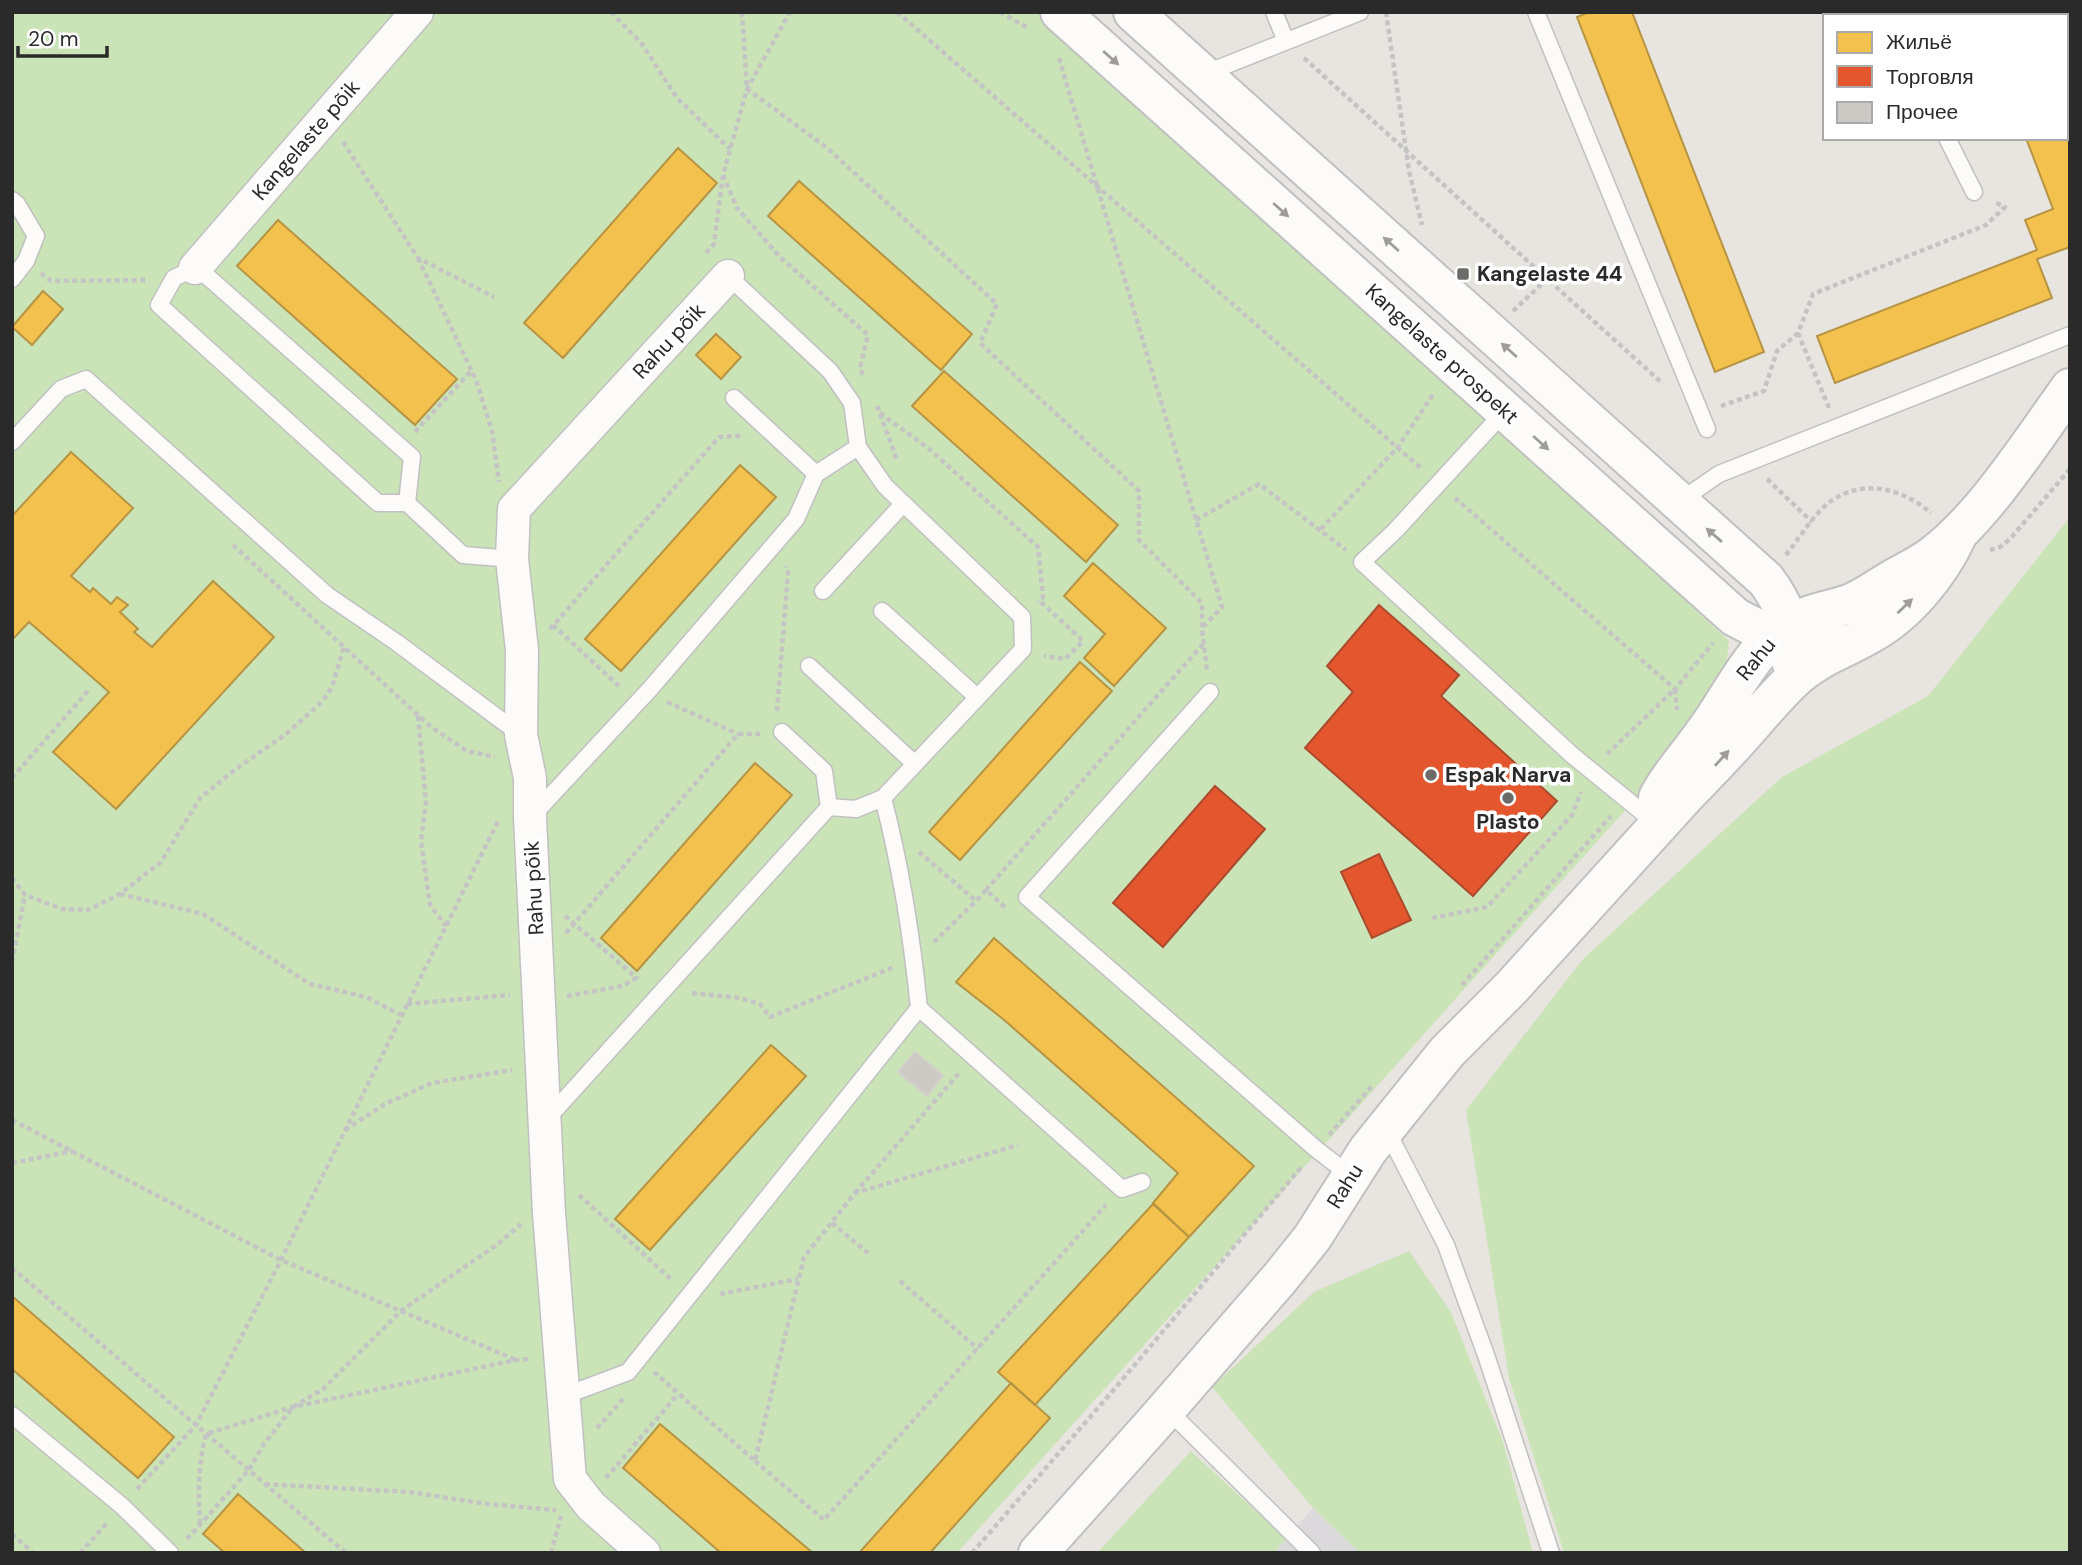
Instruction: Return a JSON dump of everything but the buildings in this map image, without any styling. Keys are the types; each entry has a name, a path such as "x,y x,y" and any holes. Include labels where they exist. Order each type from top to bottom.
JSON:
{"main road":[{"path":"1133,12 1677,503 1766,580 1778,596 1792,654 1789,671 1779,692"},
{"name":"Kangelaste prospekt","path":"1050,30 1457,367 1735,617 1755,628 1836,645 1849,644"},
{"name":"Rahu","path":"1658,825 1657,801 1664,786 1706,731 1741,676 1785,633 1816,612 1850,603 1870,594 1932,556 1956,536 2004,478 2070,388"},
{"name":"Rahu","path":"1038,1553 1288,1268 1312,1238 1385,1128 1447,1052 1511,988 1714,767 1779,692 1814,663 1871,634 1896,615 1925,587 1946,559 1956,536"},
{"path":"1766,580 1791,589 1814,591 1863,589 1890,581"},
{"path":"1735,617 1743,644 1741,676"}],"street":[{"name":"Kangelaste põik","path":"185,273 417,12"},
{"name":"Rahu põik","path":"644,1553 592,1506 570,1479 549,1213 530,778 521,735 522,650 512,559 514,509 728,276"}],"lane":[{"path":"1274,12 1286,41"},
{"path":"1202,75 1360,12"},
{"path":"1536,12 1704,422"},
{"path":"1948,140 1974,192"},
{"path":"12,200 36,236 26,261 12,279"},
{"path":"407,503 412,457 185,273 159,304 378,503 407,503 463,555 512,559"},
{"path":"728,276 830,371 852,403 858,447 885,486 1022,617 1023,649 883,798 856,809 829,807"},
{"path":"1677,503 1719,474 2070,335"},
{"path":"12,442 61,389 86,379 327,595 396,642 521,735"},
{"path":"734,398 816,474"},
{"path":"1505,411 1395,531 1362,562 1590,769 1658,825"},
{"path":"530,818 650,689 796,519 816,474 858,447"},
{"path":"823,591 903,503"},
{"path":"882,611 977,697"},
{"path":"809,666 915,764"},
{"path":"1210,692 1027,897 1316,1150 1351,1176"},
{"path":"544,1113 556,1109 829,807 824,771 782,732"},
{"path":"883,798 893,837 914,961 919,1008 1122,1189 1142,1182"},
{"path":"564,1396 628,1372 919,1008"},
{"path":"1385,1128 1446,1245 1487,1358 1551,1553"},
{"path":"1167,1409 1308,1551"},
{"path":"12,1415 121,1506 164,1549"}],"path":[{"path":"611,12 642,44 677,98 730,149"},
{"path":"742,12 747,89 826,147 997,304 980,343 1139,491 1139,540 1202,603 1202,628 1210,692"},
{"path":"699,262 714,244 723,175 747,89 790,12"},
{"path":"1000,12 1050,30 1222,607 1202,628"},
{"path":"1386,12 1406,151 1422,228"},
{"path":"1286,41 1668,389"},
{"path":"336,130 418,258 471,370 492,431 500,488 509,477"},
{"path":"723,175 737,208 780,257 869,335 860,368 865,379"},
{"path":"1704,422 1764,391 1777,351 1798,333 1813,294 1986,225 2005,207 1974,192"},
{"path":"418,258 494,297"},
{"path":"26,261 51,282 129,281 185,273"},
{"path":"1490,333 1547,279"},
{"path":"1798,333 1837,427"},
{"path":"1321,530 1398,447 1433,395 1457,367"},
{"path":"410,438 471,370"},
{"path":"875,401 880,412"},
{"path":"852,403 880,412 928,449 1038,547 1043,597 1022,617"},
{"path":"522,650 541,639 554,625 719,437 738,436 748,445"},
{"path":"1749,462 1812,522"},
{"path":"1196,520 1259,484 1362,562"},
{"path":"778,540 788,572 776,717 782,732"},
{"path":"554,625 637,702"},
{"path":"926,950 986,890 1204,643"},
{"path":"12,878 25,895 62,909 88,910 120,894 161,862 200,798 286,734 322,702 332,687 344,646"},
{"path":"650,689 662,699 738,734 764,734"},
{"path":"1432,918 1487,907 1572,815 1590,769 1675,690 1678,709 1674,721"},
{"path":"12,778 88,691"},
{"path":"418,714 426,802 421,841 430,905 446,926"},
{"path":"559,941 738,734"},
{"path":"80,1553 196,1425 281,1260 516,785 530,778"},
{"path":"1460,987 1627,798"},
{"path":"893,837 914,847 976,901"},
{"path":"986,890 1009,911 1027,897"},
{"path":"120,894 203,914 310,984 366,997 401,1015"},
{"path":"12,962 25,895"},
{"path":"557,908 662,992 740,998 760,1004 771,1017 895,967 896,979"},
{"path":"755,1461 804,1257 855,1193 973,1058"},
{"path":"345,1130 385,1104 432,1083 504,1070 542,1068"},
{"path":"972,1553 1379,1079"},
{"path":"12,1120 281,1260 516,1360"},
{"path":"855,1193 1018,1145"},
{"path":"12,1163 73,1151"},
{"path":"164,1549 200,1525 248,1471 264,1444 293,1407 323,1388 402,1310 498,1244 517,1226 549,1213 571,1209 570,1187 674,1282 666,1292"},
{"path":"650,1369 824,1520 1122,1189"},
{"path":"832,1223 868,1253"},
{"path":"12,1268 346,1553"},
{"path":"707,1297 799,1279"},
{"path":"900,1281 978,1349"},
{"path":"206,1434 293,1407 516,1360 560,1357"},
{"path":"590,1438 632,1389"},
{"path":"600,1484 678,1394"},
{"path":"200,1525 198,1488 206,1434"},
{"path":"263,1483 410,1492 488,1504 563,1510 551,1553"},
{"path":"12,1534 33,1553"}],"shaded area":[{"path":"1313,1508 1360,1553 1274,1553"}],"green space":[{"path":"12,12 1046,12 1729,641 1724,687 1675,755 957,1553 12,1553"},
{"path":"2070,517 2070,1553 1564,1553 1509,1378 1466,1110 1583,959 1782,777 1928,696"},
{"path":"1409,1251 1451,1312 1503,1442 1533,1553 1360,1553 1313,1508 1212,1387 1314,1292"},
{"path":"1191,1451 1286,1539 1274,1553 1097,1553"}],"place":[{"name":"Kangelaste 44","path":"1463,274"},
{"name":"Espak Narva","path":"1431,775"},
{"name":"Plasto","path":"1508,798"}]}
